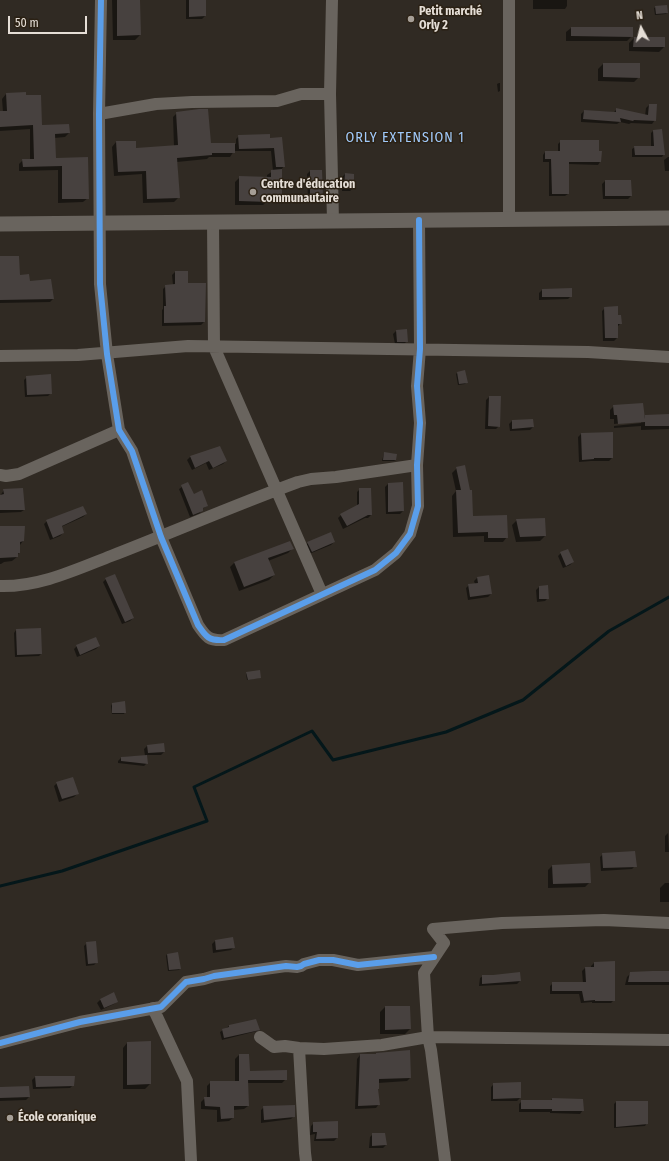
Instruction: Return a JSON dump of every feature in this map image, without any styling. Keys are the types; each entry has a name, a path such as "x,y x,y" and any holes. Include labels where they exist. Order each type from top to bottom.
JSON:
{"street":[{"path":"101,0 99,114 100,284 107,354 119,430 132,451 161,537 198,625 206,637 215,641 224,640 375,570 396,553 410,534 418,506 417,465 420,423 417,386 420,348 419,220"},
{"path":"332,0 330,94 333,221"},
{"path":"509,0 510,220"},
{"path":"99,114 156,104 277,101 301,94 330,94"},
{"path":"0,224 669,218"},
{"path":"213,221 214,347 322,594"},
{"path":"0,356 107,354 188,346 420,348 588,352 669,358"},
{"path":"0,475 6,476 18,474 119,430"},
{"path":"0,586 15,586 50,579 161,537 298,482 311,479 336,478 417,465"},
{"path":"445,1161 431,1050 428,1037 424,973 444,943 434,929 502,923 604,920 669,923"},
{"path":"0,1043 80,1022 161,1007 186,982 214,976 286,966 298,967 319,960 333,960 358,965 434,957"},
{"path":"153,1008 187,1081 191,1161"},
{"path":"260,1037 274,1047 285,1046 324,1049 382,1045 428,1037 669,1040"},
{"path":"299,1048 306,1161"}],"building":[{"path":"117,0 140,0 141,35 117,36"},
{"path":"189,0 206,0 206,16 189,17"},
{"path":"667,5 668,13 656,14 655,6"},
{"path":"571,27 633,27 633,37 571,36"},
{"path":"634,37 665,37 665,47 633,47"},
{"path":"603,63 640,63 640,78 603,77"},
{"path":"26,92 26,95 41,95 42,125 69,124 70,133 55,134 56,158 88,157 89,199 62,199 62,166 23,167 22,159 34,159 33,125 0,127 0,111 7,111 6,93"},
{"path":"649,104 657,104 656,121 633,121 620,118 621,122 583,119 584,110 616,112 616,108 648,115"},
{"path":"208,109 211,143 235,143 235,153 212,153 212,155 177,158 180,198 147,199 146,171 118,172 116,141 136,141 136,148 178,145 176,112"},
{"path":"662,129 665,155 635,155 634,146 654,146 653,130"},
{"path":"270,134 270,138 282,137 285,167 276,167 274,148 239,149 238,135"},
{"path":"560,140 599,140 599,151 602,151 601,162 569,162 569,194 552,194 551,159 545,159 545,151 560,151"},
{"path":"282,169 282,196 269,197 269,202 239,201 239,176 271,177 271,170"},
{"path":"310,170 322,170 323,196 310,196"},
{"path":"345,173 354,174 354,189 344,188"},
{"path":"605,180 631,180 632,196 605,196"},
{"path":"0,256 19,256 20,275 29,274 30,281 51,279 54,299 0,300"},
{"path":"175,271 188,271 188,283 206,283 205,322 164,323 164,306 166,306 165,285 175,284"},
{"path":"572,288 572,297 542,297 542,289"},
{"path":"618,306 618,315 621,315 622,324 618,324 618,338 605,338 604,307"},
{"path":"407,329 408,342 397,342 396,330"},
{"path":"465,370 468,383 459,384 457,372"},
{"path":"51,374 52,394 27,395 26,376"},
{"path":"489,396 501,396 500,427 488,426"},
{"path":"643,403 645,419 645,415 669,414 669,426 645,426 645,422 618,424 617,415 614,415 613,405"},
{"path":"533,419 534,427 512,429 512,420"},
{"path":"613,432 613,458 594,458 582,460 581,433"},
{"path":"220,446 227,461 213,468 209,461 195,468 190,456"},
{"path":"384,452 397,454 396,460 383,460"},
{"path":"465,465 470,490 472,490 473,516 507,515 508,538 488,538 488,532 458,533 456,490 461,490 456,467"},
{"path":"188,482 194,494 202,490 208,506 203,508 203,511 193,515 181,485"},
{"path":"403,482 404,511 388,512 388,483"},
{"path":"23,488 25,510 0,510 0,495 4,494 3,489"},
{"path":"359,488 371,488 372,515 368,515 347,526 340,514 359,504"},
{"path":"83,506 87,514 62,526 64,533 53,538 46,520"},
{"path":"545,518 546,536 520,537 516,519"},
{"path":"0,526 25,526 24,541 20,542 20,553 18,553 18,557 0,558"},
{"path":"331,532 335,542 312,552 307,542"},
{"path":"290,541 294,549 268,558 275,575 244,587 234,562"},
{"path":"568,549 574,562 566,566 560,552"},
{"path":"115,574 134,618 125,622 105,578"},
{"path":"489,575 492,594 470,597 468,584 478,583 477,577"},
{"path":"548,585 549,599 539,599 539,586"},
{"path":"41,628 42,654 17,655 16,629"},
{"path":"96,637 100,646 80,655 76,645"},
{"path":"260,670 261,678 248,680 246,672"},
{"path":"125,701 126,713 112,713 112,703"},
{"path":"164,743 165,752 148,753 147,745"},
{"path":"147,755 148,764 121,761 121,757"},
{"path":"73,777 79,794 62,799 56,782"},
{"path":"635,851 637,867 603,868 602,853"},
{"path":"590,863 591,883 553,884 552,865"},
{"path":"233,937 235,948 216,950 215,940"},
{"path":"96,941 98,963 88,964 86,942"},
{"path":"178,952 181,969 169,970 167,954"},
{"path":"615,961 615,1001 584,1001 582,991 552,991 552,982 586,982 585,967 594,967 594,962"},
{"path":"669,971 669,982 628,982 630,972"},
{"path":"520,972 521,981 482,984 482,975"},
{"path":"114,992 118,1002 104,1008 100,999"},
{"path":"385,1006 410,1006 411,1029 385,1030"},
{"path":"256,1019 260,1030 224,1038 222,1029 229,1027 229,1025"},
{"path":"151,1041 151,1084 127,1085 127,1042"},
{"path":"410,1050 411,1078 379,1079 378,1089 380,1105 358,1106 360,1054 376,1054"},
{"path":"239,1054 249,1054 250,1071 287,1070 287,1080 248,1080 249,1106 234,1106 234,1118 221,1119 220,1107 205,1106 204,1097 210,1097 210,1081 239,1081"},
{"path":"35,1076 75,1076 74,1086 36,1087"},
{"path":"521,1082 521,1098 493,1099 493,1083"},
{"path":"29,1086 30,1097 0,1098 0,1087"},
{"path":"552,1098 583,1099 584,1111 521,1109 521,1100 552,1100"},
{"path":"616,1101 648,1101 648,1124 616,1127"},
{"path":"295,1105 295,1117 264,1120 263,1106"},
{"path":"338,1121 338,1138 316,1139 317,1132 313,1132 313,1122"},
{"path":"372,1133 385,1133 387,1145 372,1146"}],"waterway":[{"path":"0,886 62,871 207,821 194,787 312,731 333,760 446,732 523,700 609,631 669,597"}],"cycle path":[{"path":"101,0 99,114 100,284 107,354 119,430 132,451 161,537 198,625 203,633 211,639 224,640 375,570 396,553 410,534 418,506 417,465 420,423 417,386 420,349 419,220"},
{"path":"0,1043 80,1022 161,1007 186,982 214,976 286,966 297,967 319,960 333,960 358,965 434,957"}],"place":[{"name":"Petit marché Orly 2","path":"411,19"},
{"name":"Centre d'éducation communautaire","path":"253,192"},
{"name":"École coranique","path":"10,1118"}],"district":[{"name":"ORLY EXTENSION 1","path":"405,138"}]}
